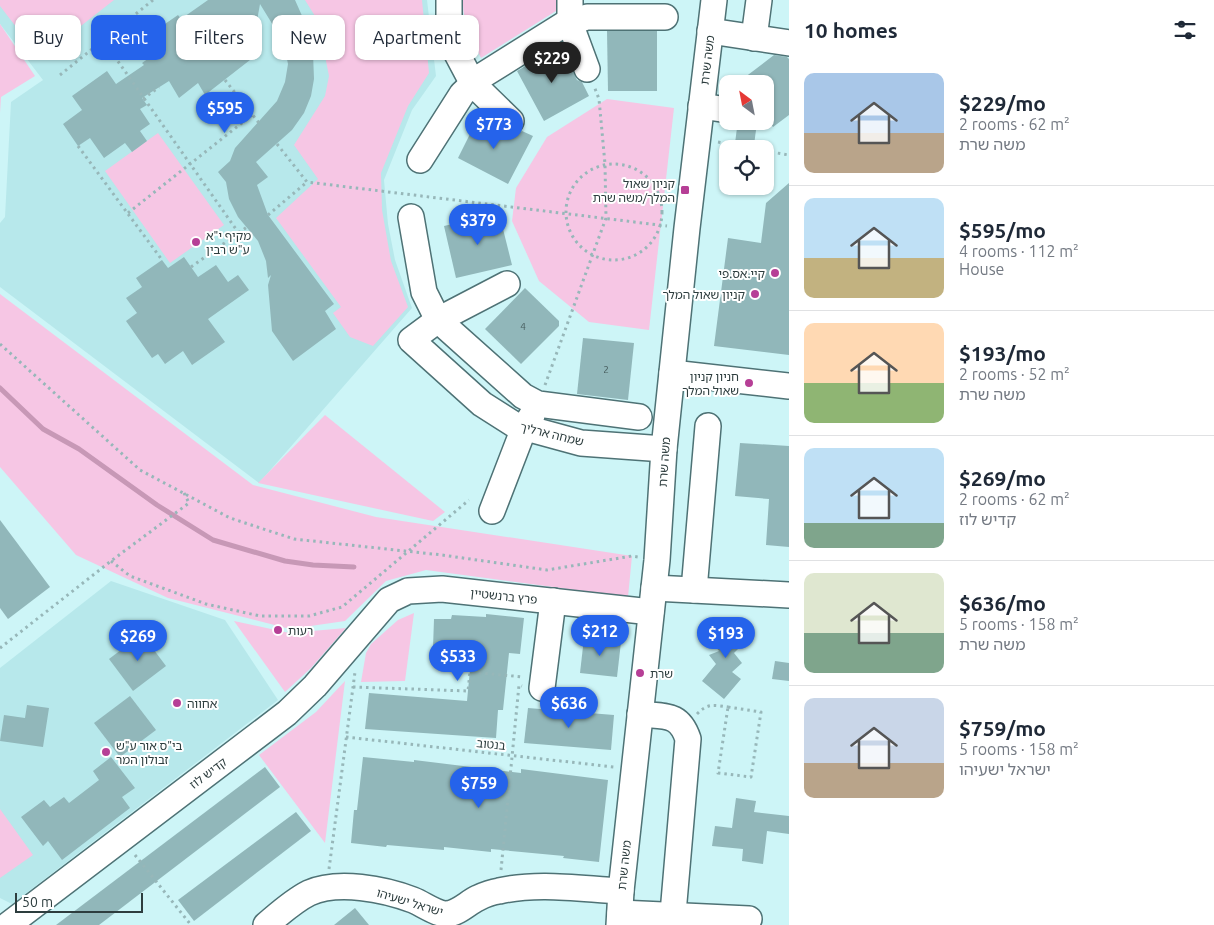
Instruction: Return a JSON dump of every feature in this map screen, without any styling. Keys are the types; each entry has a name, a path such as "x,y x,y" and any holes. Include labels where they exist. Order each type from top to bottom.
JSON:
{"street":[{"path":"449,0 448,28 455,50 473,84 511,121"},
{"name":"משה שרת","path":"620,910 657,560 664,449 686,228 714,0"},
{"path":"754,38 759,0"},
{"path":"420,160 462,94 489,72 564,25 570,12"},
{"path":"570,12 587,17 665,17"},
{"path":"570,12 588,69"},
{"path":"710,31 789,43"},
{"path":"701,106 719,109"},
{"path":"411,217 424,292 438,320 522,396 538,404 639,416"},
{"path":"438,320 507,284"},
{"name":"שמחה ארליך","path":"438,320 411,340 482,404 515,425 581,443 664,449"},
{"path":"672,373 789,386"},
{"path":"492,511 524,428 538,404"},
{"path":"694,590 708,426"},
{"path":"654,588 789,595"},
{"name":"פרץ ברנשטיין","path":"389,600 408,592 442,589 651,612"},
{"name":"קדיש לוז","path":"8,925 287,713 315,686 389,600"},
{"path":"534,684 553,601"},
{"path":"640,714 675,718 684,728 688,739 673,920"},
{"name":"ישראל ישעיהו","path":"266,925 295,902 310,893 341,887 360,887 413,900 448,920 454,912 478,898 499,891 544,887 620,910 673,920 749,919"}],"path":[{"path":"134,15 153,0"},
{"path":"60,75 91,50"},
{"path":"117,60 238,232"},
{"path":"538,404 606,218 605,164 599,100 588,69"},
{"path":"225,80 258,123"},
{"path":"143,99 159,87"},
{"path":"128,213 252,114"},
{"path":"698,138 719,142"},
{"path":"277,144 307,182 686,228"},
{"path":"78,146 162,260"},
{"path":"774,152 789,155"},
{"path":"605,164 622,164 644,173 655,186 662,208 661,225 656,236 645,249 625,259 608,260 592,255 578,244 569,230 565,214 570,192 579,178 593,168 605,164"},
{"path":"268,215 307,182"},
{"path":"191,268 246,227"},
{"path":"0,344 140,470 230,518 294,539 407,551 547,570 632,556 657,560"},
{"path":"0,648 189,503 183,493"},
{"path":"111,561 130,576 206,604 260,616 309,616 342,607 469,500"},
{"path":"326,889 356,669"},
{"path":"353,687 468,691 470,672 534,684 512,756 499,891"},
{"path":"684,728 703,708 712,704 761,712 751,778 718,773 728,707"},
{"name":"בנטוב","path":"346,737 634,769"},
{"path":"122,838 192,925"}],"shaded area":[{"name":"מקיף י\"א ע\"ש רבין","path":"0,0 427,0 429,15 355,15 355,60 434,60 436,76 412,110 384,180 388,224 395,260 412,308 259,483 0,287 0,223 5,217 11,102 43,80 28,60 81,60 81,15 15,15 15,44 0,24"},
{"path":"0,0 114,0 95,15 91,15 91,18 81,26 81,15 15,15 15,26 0,6"},
{"path":"305,0 422,0 423,15 355,15 355,60 428,60 429,73 408,106 381,173 382,210 391,261 408,307 373,346 350,337 333,313 341,307 276,218 318,179 294,145 325,96 329,76 326,60 345,60 345,15 314,15"},
{"path":"463,0 557,0 556,11 481,58 479,54 479,15 464,15"},
{"path":"0,24 15,46 15,60 24,60 35,76 1,97 0,113"},
{"path":"607,99 674,108 649,330 589,322 539,281 512,221 516,188 547,137"},
{"path":"158,133 224,225 170,263 105,171"},
{"path":"0,294 253,485 376,517 632,556 628,597 426,570 386,581 345,621 290,629 168,598 76,555 0,467"},
{"path":"325,415 445,512 433,521 258,483"},
{"name":"בי\"ס אור ע\"ש זבולון המר","path":"111,581 225,620 278,700 12,904 0,898 0,668"},
{"path":"414,613 405,681 361,682 366,653 371,644 398,620"},
{"path":"234,621 289,633 346,628 311,668 285,692"},
{"path":"345,681 325,843 259,755 316,712"},
{"path":"0,809 33,855 0,878"}],"building":[{"path":"208,0 295,0 302,15 272,15 272,24 260,4 258,15 187,15"},
{"path":"176,16 176,60 250,60 205,95 198,83 179,98 169,81 142,98 147,105 140,109 150,124 140,131 147,141 132,152 125,143 104,158 90,138 78,146 63,124 82,110 72,96 107,71 116,84 144,65 142,63 146,60 166,60 166,23"},
{"path":"607,31 657,31 657,91 608,91"},
{"path":"561,45 577,80 582,82 589,96 544,121 517,71"},
{"path":"774,55 789,59 789,115 774,126 774,75 748,75"},
{"path":"287,60 313,60 314,79 311,96 304,113 292,130 256,162 268,177 257,185 268,215 334,304 325,311 336,329 293,361 272,331 268,285 271,275 268,278 266,261 258,241 238,217 229,199 226,182 218,172 230,161 235,148 277,101 285,82"},
{"path":"481,112 507,135 515,135 522,131 533,136 508,184 458,158"},
{"path":"737,130 756,130 755,140 735,140"},
{"name":"קניון שאול המלך","path":"789,183 789,355 714,346 728,238 761,243 766,203"},
{"path":"499,213 512,265 456,278 444,226"},
{"path":"184,257 198,277 216,265 228,282 238,275 249,290 208,319 225,342 192,365 183,351 165,364 158,354 152,358 126,321 137,313 126,298 142,287 136,278 162,260 168,268"},
{"path":"525,288 559,321 559,326 521,364 485,329"},
{"path":"583,338 634,343 628,400 577,394"},
{"path":"740,443 789,446 789,547 766,545 769,499 735,496"},
{"path":"0,520 50,587 8,619 0,608"},
{"path":"486,614 524,618 520,654 509,653 503,710 498,710 496,738 365,729 369,693 467,701 472,649 433,648 434,619 451,619 452,615 486,617"},
{"path":"733,619 750,637 734,653 742,663 732,672 741,679 724,699 702,681 716,664 709,655 719,651 709,638"},
{"path":"142,634 166,666 133,691 109,659"},
{"path":"584,638 621,642 617,677 580,673"},
{"path":"775,661 789,663 789,681 772,679"},
{"path":"130,696 156,730 120,757 94,723"},
{"path":"27,705 49,708 43,747 0,741 4,715 25,718"},
{"path":"528,708 614,715 611,750 524,743"},
{"path":"111,757 135,788 122,797 130,808 62,860 48,841 43,846 21,817 44,800 50,807 64,797 69,803 99,780 93,771"},
{"path":"363,757 414,762 414,760 521,773 521,769 608,780 599,862 563,858 564,856 491,849 491,852 444,847 444,850 351,843 354,810 357,810"},
{"path":"265,767 280,787 99,925 56,925"},
{"path":"736,798 756,801 754,812 789,816 789,834 767,831 763,864 742,861 743,849 712,846 715,826 732,828"},
{"path":"296,812 311,831 194,921 178,900"},
{"path":"355,908 369,925 334,925"}],"waterway":[{"path":"0,388 43,429 79,449 157,505 213,540 285,561 313,565 354,567"}],"place":[{"name":"קניון שאול המלך/משה שרת","path":"685,190"},
{"name":"מקיף י\"א ע\"ש רבין","path":"196,242"},
{"name":"קיי.אס.פי","path":"775,273"},
{"name":"קניון שאול המלך","path":"755,294"},
{"name":"חניון קניון שאול המלך","path":"749,383"},
{"name":"רעות","path":"278,630"},
{"name":"שרת","path":"640,673"},
{"name":"אחווה","path":"177,703"},
{"name":"בי\"ס אור ע\"ש זבולון המר","path":"106,752"}]}
